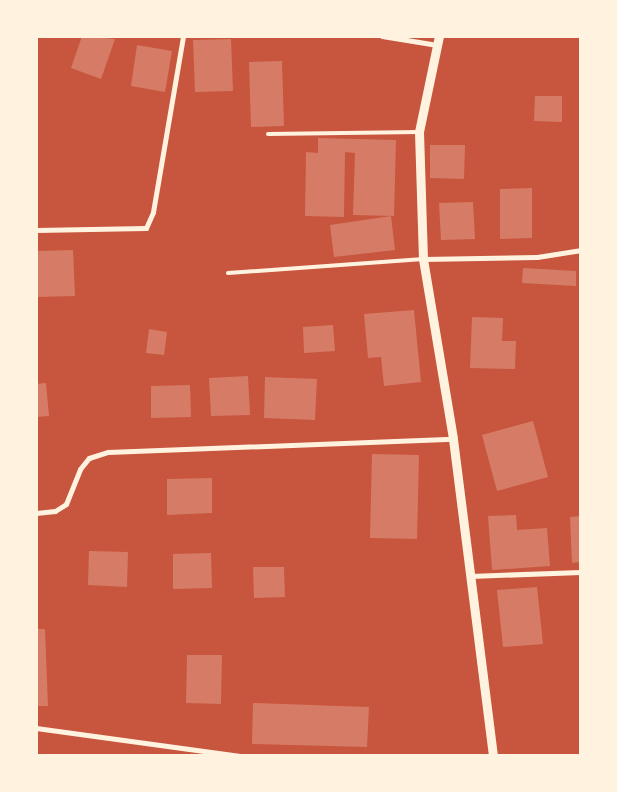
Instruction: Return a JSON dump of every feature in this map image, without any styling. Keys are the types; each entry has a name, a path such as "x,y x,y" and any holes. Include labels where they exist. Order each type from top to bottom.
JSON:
{"street":[{"path":"36,230 146,228 154,212 183,36"},
{"path":"382,36 438,40 419,132 423,259 453,439 493,756"},
{"path":"423,259 537,257 581,250"},
{"path":"36,513 55,511 66,504 80,469 89,458 108,452 453,439"},
{"path":"470,576 581,572"},
{"path":"36,728 240,756"}],"lane":[{"path":"268,134 419,132"},
{"path":"228,273 423,259"}],"building":[{"path":"82,36 115,39 101,79 71,68"},
{"path":"231,39 233,91 195,92 193,40"},
{"path":"137,45 172,51 165,92 131,86"},
{"path":"282,61 284,126 251,127 249,62"},
{"path":"535,96 562,96 562,122 534,121"},
{"path":"318,138 396,140 394,216 353,215 355,153 345,152 344,217 305,216 306,152 318,153"},
{"path":"430,145 465,145 464,179 430,178"},
{"path":"532,188 532,238 500,239 500,189"},
{"path":"473,202 475,239 441,240 439,203"},
{"path":"391,216 395,250 334,257 330,225"},
{"path":"73,250 75,296 36,297 36,251"},
{"path":"523,268 576,271 576,286 522,283"},
{"path":"414,310 421,382 384,386 381,357 368,358 364,314"},
{"path":"472,317 503,318 502,341 516,341 515,369 470,368"},
{"path":"333,325 335,351 304,353 303,327"},
{"path":"149,329 167,332 164,355 146,353"},
{"path":"248,376 250,415 211,416 209,378"},
{"path":"265,377 317,379 315,420 264,418"},
{"path":"46,383 49,416 36,417 36,384"},
{"path":"190,385 191,417 151,418 151,386"},
{"path":"533,421 548,477 497,491 482,435"},
{"path":"372,454 419,455 417,539 370,538"},
{"path":"212,478 212,513 167,515 167,479"},
{"path":"516,515 517,530 547,528 550,566 492,570 488,516"},
{"path":"581,516 581,562 572,563 570,517"},
{"path":"89,551 128,552 127,587 88,585"},
{"path":"211,553 212,588 173,589 173,554"},
{"path":"253,567 284,567 285,597 254,598"},
{"path":"537,587 543,644 503,647 497,590"},
{"path":"36,629 45,629 48,706 36,706"},
{"path":"187,655 222,655 221,704 186,703"},
{"path":"253,703 369,707 367,747 252,744"}]}
